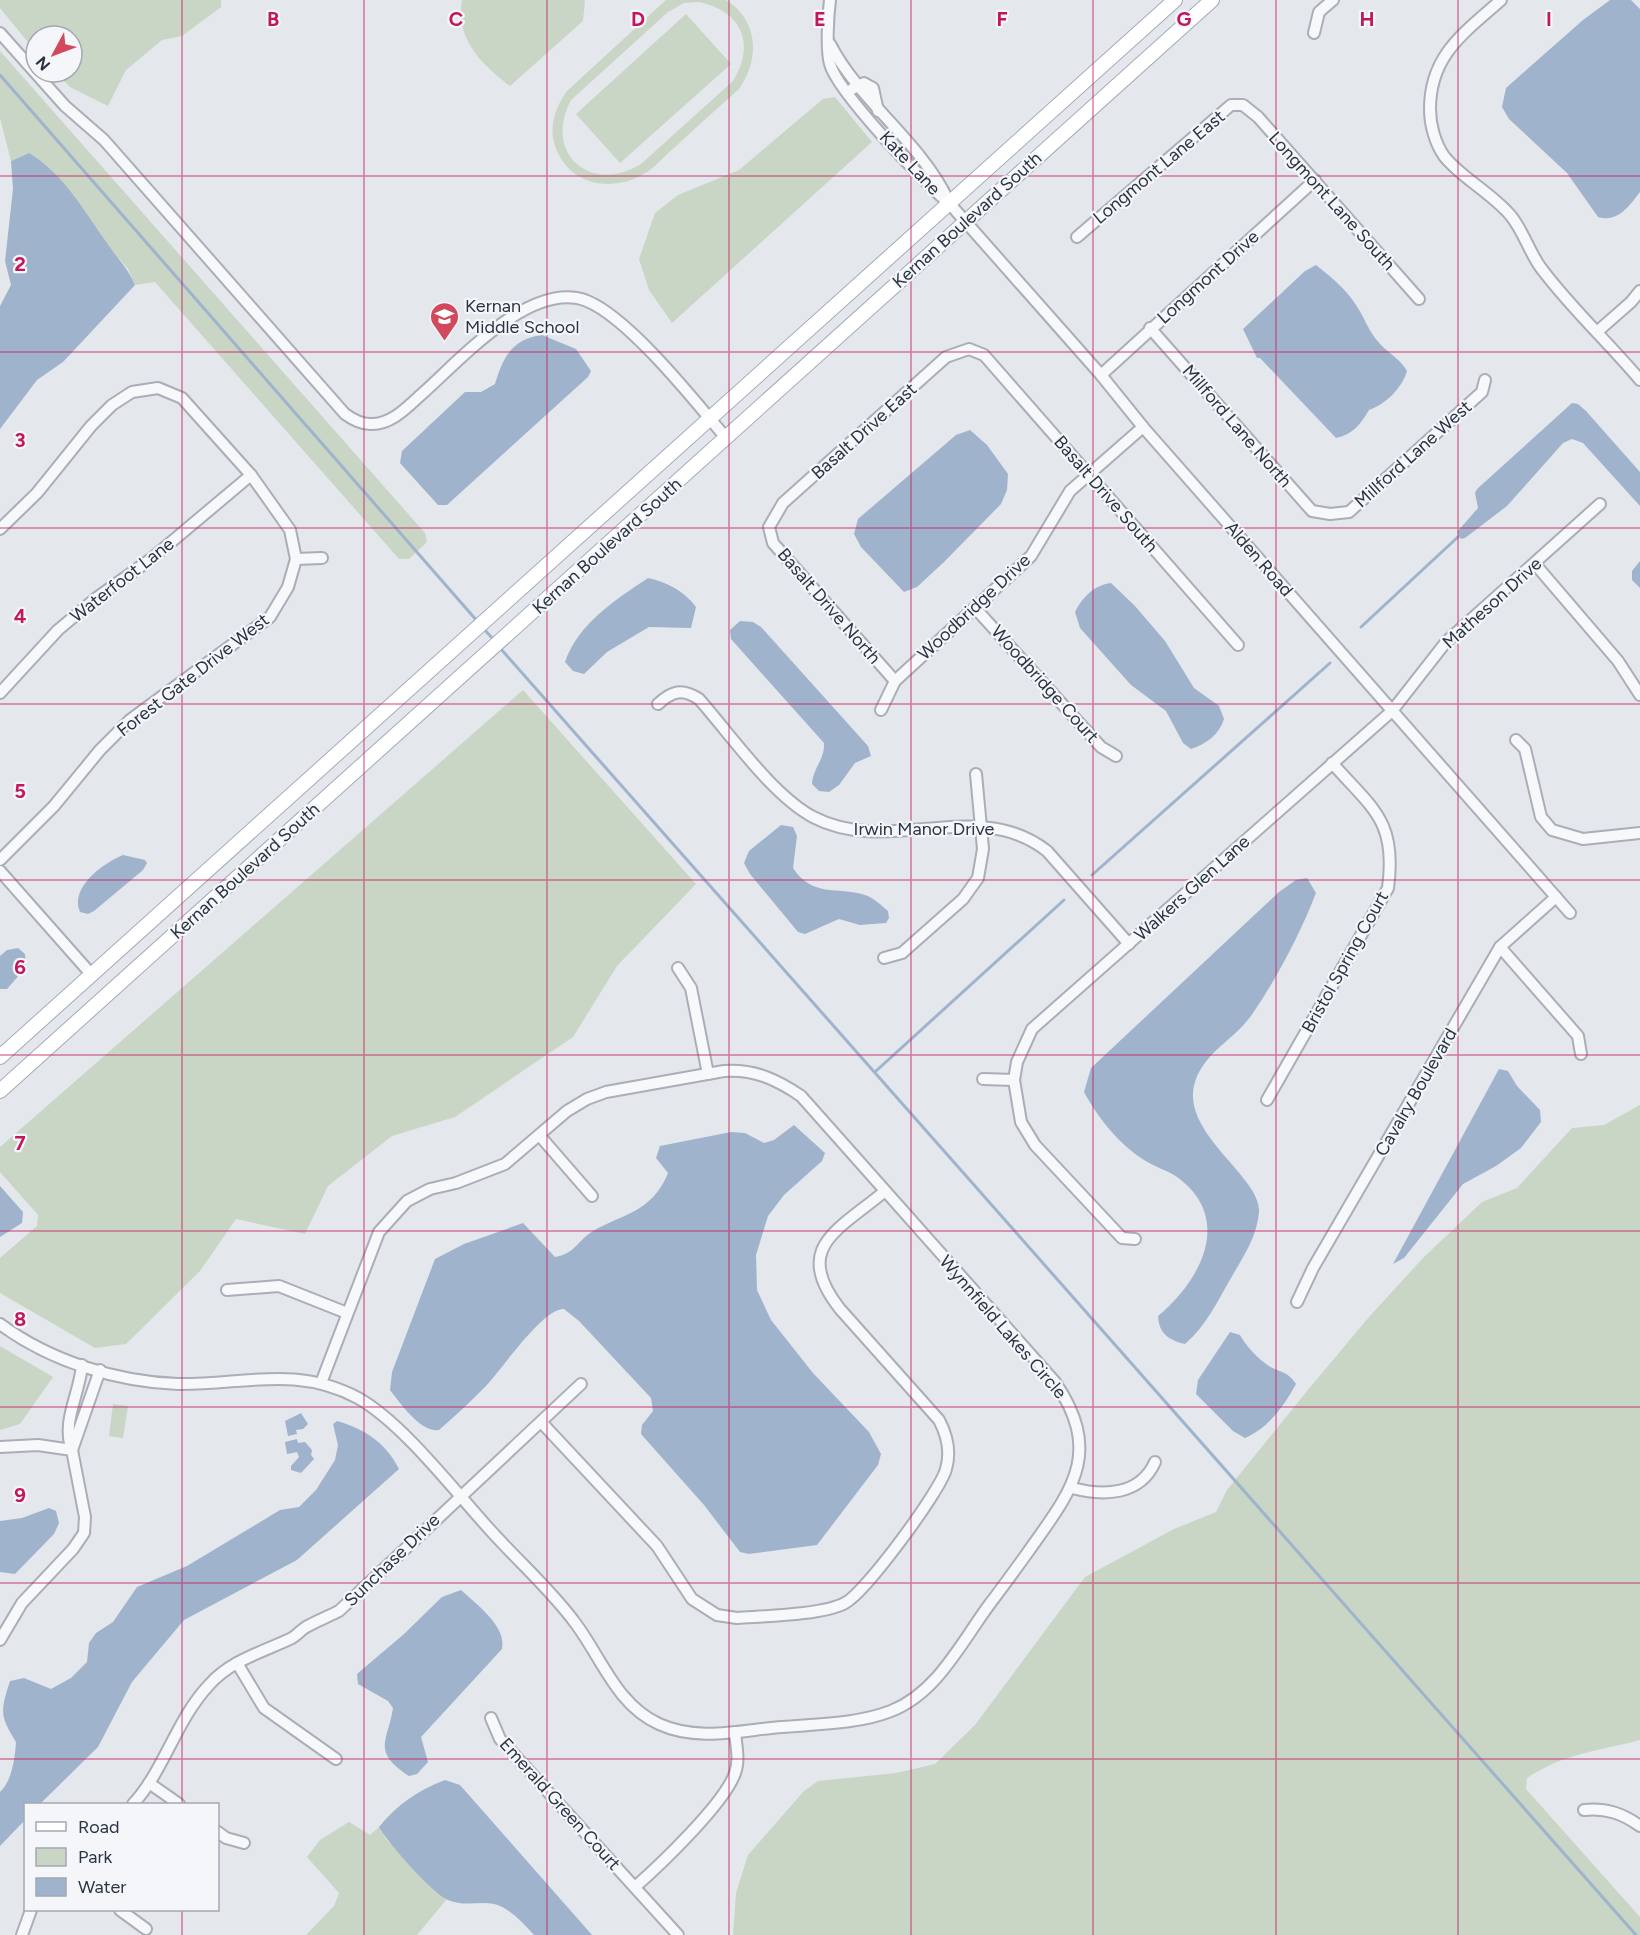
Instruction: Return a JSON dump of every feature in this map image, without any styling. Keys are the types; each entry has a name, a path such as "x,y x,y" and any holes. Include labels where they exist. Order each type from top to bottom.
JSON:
{"main road":[{"name":"Kernan Boulevard South","path":"0,1057 1175,0"},
{"name":"Kernan Boulevard South","path":"0,1091 1212,0"}],"street":[{"name":"Kate Lane","path":"830,0 830,44 852,90 928,187 949,203"},
{"path":"1314,33 1319,12 1333,0"},
{"path":"1501,0 1449,48 1433,74 1430,116 1435,140 1445,156 1508,212 1539,266 1640,380"},
{"path":"0,33 65,106 104,140 345,414 356,421 376,424 400,414 504,322 551,297 585,300 617,318 726,438"},
{"name":"Kate Lane","path":"852,90 878,111 937,178 949,203"},
{"name":"Longmont Lane East","path":"1077,237 1231,105 1243,105"},
{"name":"Longmont Lane South","path":"1243,105 1258,117 1419,299"},
{"name":"Longmont Drive","path":"1101,375 1315,180"},
{"name":"Alden Road","path":"949,203 1101,375 1143,428 1570,913"},
{"path":"1598,331 1640,291"},
{"name":"Millford Lane North","path":"1150,328 1312,511 1330,514"},
{"name":"Basalt Drive South","path":"969,349 984,355 1238,645"},
{"name":"Basalt Drive East","path":"769,527 783,503 946,357 969,349"},
{"name":"Millford Lane West","path":"1330,514 1349,512 1482,392 1485,380"},
{"path":"0,529 37,493 91,426 112,405 132,392 158,388 182,398 251,475 290,530 296,559 322,558"},
{"name":"Woodbridge Drive","path":"881,710 895,681 976,609 1031,556 1070,491 1143,428"},
{"name":"Waterfoot Lane","path":"0,693 58,630 95,599 151,559 251,475"},
{"name":"Matheson Drive","path":"1392,711 1446,642 1600,504"},
{"name":"Basalt Drive North","path":"769,527 773,543 895,681"},
{"name":"Forest Gate Drive West","path":"0,860 54,806 100,750 130,720 270,617 288,587 296,559"},
{"path":"1535,564 1618,661 1640,694"},
{"name":"Woodbridge Court","path":"976,609 1101,747 1116,756"},
{"name":"Irwin Manor Drive","path":"658,704 677,691 685,691 699,699 780,792 811,816 824,822 850,831 901,832 981,826 1015,833 1047,851 1129,944"},
{"name":"Walkers Glen Lane","path":"1014,1080 1017,1062 1032,1029 1392,711"},
{"path":"1516,740 1525,749 1541,817 1552,830 1583,839 1640,833"},
{"name":"Bristol Spring Court","path":"1267,1100 1388,888 1391,868 1388,836 1377,813 1332,763"},
{"path":"884,958 902,952 963,899 974,885 982,861 976,774"},
{"path":"0,871 91,974"},
{"name":"Cavalry Boulevard","path":"1297,1302 1313,1268 1500,947 1556,897"},
{"path":"1500,947 1578,1036 1581,1054"},
{"path":"678,968 691,988 708,1074"},
{"name":"Wynnfield Lakes Circle","path":"0,1324 51,1354 127,1379 177,1384 261,1377 321,1383 359,1399 375,1410 460,1496 576,1624 615,1685 633,1707 651,1720 681,1732 735,1732 867,1718 893,1711 910,1700 930,1685 953,1656 1072,1488 1078,1464 1079,1443 1072,1411 1062,1393 814,1109 793,1090 771,1078 750,1071 708,1074 597,1095 567,1111 540,1136 500,1167 430,1189 400,1207 378,1232 321,1383"},
{"path":"983,1079 1014,1080 1021,1122 1035,1145 1122,1238 1135,1239"},
{"path":"540,1136 592,1196"},
{"path":"542,1423 657,1546 692,1599 704,1608 722,1616 736,1618 830,1609 849,1601 864,1588 893,1550 940,1482 947,1466 947,1443 939,1420 840,1309 826,1291 818,1273 819,1255 824,1245 885,1191"},
{"path":"227,1290 279,1286 347,1313"},
{"path":"0,1640 22,1603 73,1549 84,1533 85,1516 68,1440 68,1427 81,1383 82,1365"},
{"path":"72,1450 100,1370"},
{"name":"Sunchase Drive","path":"134,1803 149,1783 167,1746 208,1685 237,1663 295,1636 306,1627 339,1611 581,1384"},
{"path":"0,1448 38,1445 72,1450"},
{"path":"1072,1488 1097,1493 1123,1491 1151,1472 1155,1462"},
{"path":"237,1663 264,1708 336,1759"},
{"name":"Emerald Green Court","path":"491,1718 500,1739 678,1935"},
{"path":"635,1887 667,1859 728,1786 737,1762 735,1732"},
{"path":"149,1783 178,1803"},
{"path":"1584,1810 1602,1809 1622,1815 1640,1826"},
{"path":"219,1833 226,1838 244,1844"},
{"path":"22,1935 31,1911"},
{"path":"121,1911 146,1929"}],"green space":[{"path":"0,0 221,0 221,7 182,36 162,40 126,70 108,106 67,84 84,84 84,24 24,24 24,37 0,8"},
{"path":"462,0 585,1 583,21 510,86 473,50 463,27"},
{"path":"666,0 726,0 737,9 750,29 753,53 746,77 739,89 655,166 631,180 619,183 596,183 575,173 566,165 555,146 553,122 558,106 567,91","holes":["699,2 714,6 735,21 744,42 740,67 733,81 641,164 622,172 605,175 589,171 576,163 567,152 563,137 564,119 571,100 668,12 684,3"]},
{"path":"686,14 731,64 620,163 576,114"},
{"path":"0,51 24,78 24,84 29,84 425,533 427,542 409,559 399,559 155,282 135,285 128,269 29,153 11,161 0,118"},
{"path":"835,97 872,142 672,323 649,290 639,259 655,213 678,195 739,170 823,99"},
{"path":"523,690 696,884 617,966 573,1037 455,1117 392,1136 328,1186 305,1234 236,1219 200,1271 126,1344 95,1348 0,1293 0,1258 37,1226 38,1215 0,1172 0,1147"},
{"path":"1640,1105 1640,1740 1555,1763 1527,1778 1526,1789 1640,1917 1640,1935 733,1935 736,1893 748,1855 804,1791 818,1781 896,1773 935,1764 975,1725 1085,1577 1174,1529 1216,1512 1227,1490 1369,1317 1423,1258 1482,1202 1517,1188 1572,1128 1604,1125"},
{"path":"0,1346 53,1377 20,1424 0,1430"},
{"path":"113,1404 128,1406 123,1438 109,1436"},
{"path":"349,1822 370,1835 379,1827 386,1839 446,1900 417,1935 306,1935 334,1906 339,1893 307,1857 320,1840"}],"water":[{"path":"1610,0 1631,0 1640,9 1640,192 1622,212 1611,218 1605,218 1598,217 1567,173 1509,119 1502,107 1506,88 1583,20"},
{"path":"29,153 63,182 126,268 135,285 63,362 37,380 0,429 0,306 11,285 5,261 13,189 11,161"},
{"path":"1316,265 1348,294 1377,340 1407,371 1392,395 1369,410 1351,432 1336,438 1260,358 1257,358 1243,329 1305,271"},
{"path":"542,335 576,349 591,371 588,377 447,505 438,505 400,463 402,451 465,392 481,392 495,384 505,358 516,345"},
{"path":"1572,403 1578,404 1586,411 1640,472 1640,506 1583,443 1572,439 1563,443 1507,506 1461,539 1457,532 1478,508 1475,493 1477,489"},
{"path":"970,430 987,445 1008,474 1007,490 1001,504 944,562 917,587 904,592 861,547 854,534 858,519 956,435"},
{"path":"1640,561 1640,588 1632,580 1632,571"},
{"path":"648,578 675,588 691,601 696,607 691,628 649,627 607,652 584,674 573,671 565,662 579,636 599,614"},
{"path":"1111,583 1135,606 1165,641 1194,688 1219,706 1224,719 1222,725 1211,738 1202,744 1191,749 1183,743 1166,711 1131,685 1080,628 1075,612 1081,602 1094,589"},
{"path":"740,621 753,622 761,627 868,746 871,756 855,763 839,785 829,792 819,791 812,784 814,773 823,754 824,743 731,639 730,630"},
{"path":"781,825 793,827 797,836 793,868 801,877 817,887 854,892 871,898 888,911 889,918 886,923 860,925 839,919 805,934 798,932 750,874 744,863 749,851"},
{"path":"123,855 145,860 147,863 143,870 94,911 88,914 80,912 79,894 83,886 98,870"},
{"path":"1307,878 1316,893 1280,970 1253,1013 1213,1053 1195,1082 1193,1101 1199,1119 1209,1136 1248,1184 1256,1198 1259,1212 1255,1230 1245,1254 1211,1313 1185,1344 1163,1332 1158,1316 1173,1302 1197,1269 1204,1251 1207,1233 1205,1214 1197,1197 1181,1180 1132,1152 1116,1136 1101,1119 1084,1092 1091,1068 1279,892 1296,880"},
{"path":"18,948 25,954 26,967 7,989 0,989 0,956 7,950"},
{"path":"1499,1069 1508,1071 1517,1086 1540,1110 1541,1122 1521,1148 1496,1166 1463,1184 1404,1258 1393,1264"},
{"path":"794,1125 825,1153 822,1161 784,1195 768,1216 756,1255 757,1290 771,1320 813,1373 869,1432 881,1454 878,1465 817,1545 749,1554 740,1552 704,1505 641,1434 642,1425 653,1411 651,1398 579,1321 564,1309 555,1311 544,1319 483,1389 439,1430 432,1430 418,1422 390,1390 392,1372 435,1259 464,1244 523,1223 555,1257 568,1253 593,1231 636,1210 654,1196 668,1173 656,1158 660,1146 731,1132 745,1133 764,1143 774,1140"},
{"path":"0,1186 23,1212 22,1223 0,1237"},
{"path":"1230,1332 1240,1335 1261,1360 1286,1374 1296,1384 1275,1416 1245,1438 1233,1431 1196,1394 1198,1380"},
{"path":"301,1413 308,1424 303,1429 296,1430 297,1434 288,1436 285,1421"},
{"path":"337,1421 357,1428 374,1438 388,1452 399,1469 297,1560 184,1620 132,1682 98,1747 41,1803 24,1803 24,1821 0,1846 0,1792 10,1776 16,1742 3,1713 4,1700 10,1681 24,1678 51,1689 71,1678 87,1662 89,1643 96,1633 113,1622 137,1587 187,1566 280,1510 299,1507 316,1490 335,1460 338,1445 333,1424"},
{"path":"297,1439 298,1443 305,1442 312,1450 311,1455 314,1459 301,1473 291,1470 291,1466 299,1457 297,1452 287,1454 285,1442"},
{"path":"49,1508 56,1511 59,1523 54,1534 15,1574 0,1572 0,1521 22,1518"},
{"path":"461,1590 495,1624 500,1632 502,1649 421,1737 428,1762 417,1774 409,1776 397,1767 386,1752 386,1737 393,1708 388,1701 358,1684 357,1674 404,1634 442,1597"},
{"path":"445,1780 460,1785 592,1935 534,1935 516,1917 500,1906 448,1900 411,1867 379,1827 409,1799"}],"waterway":[{"path":"0,75 478,622"},
{"path":"1361,627 1459,536"},
{"path":"482,627 494,640"},
{"path":"500,648 1636,1935"},
{"path":"1092,875 1330,663"},
{"path":"876,1071 1064,900"}],"place":[{"name":"Kernan Middle School","path":"444,342"}]}
